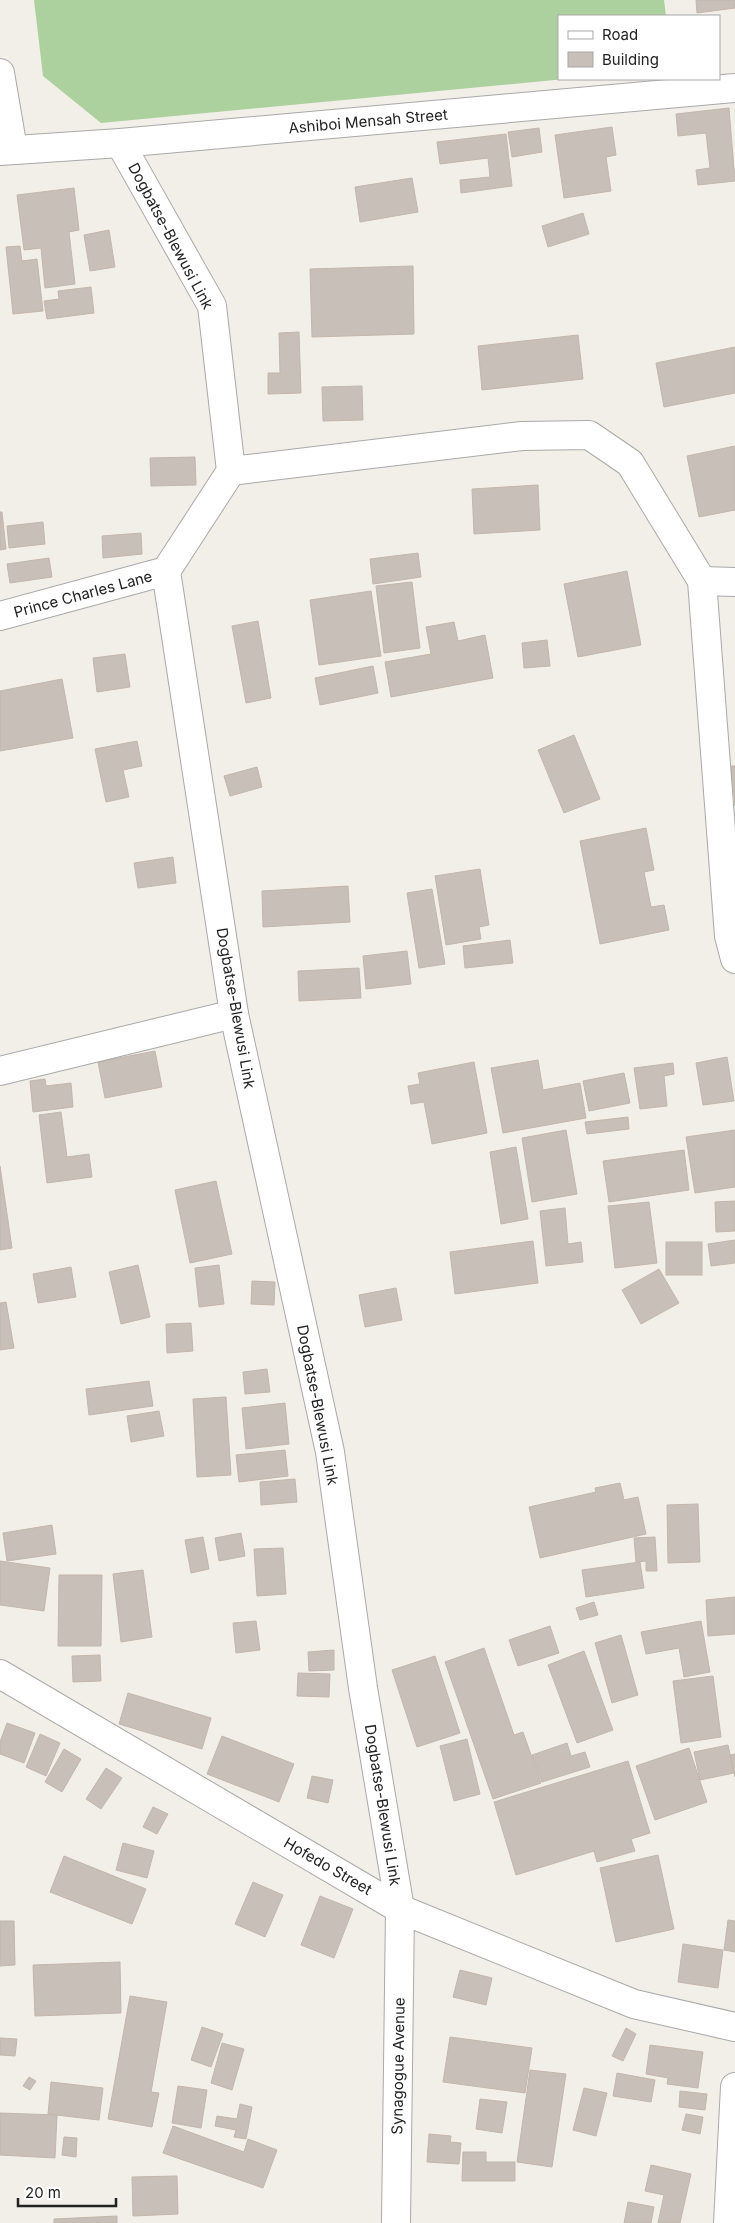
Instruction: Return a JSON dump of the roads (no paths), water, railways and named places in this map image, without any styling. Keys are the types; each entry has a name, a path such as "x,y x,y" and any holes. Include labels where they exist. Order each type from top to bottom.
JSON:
{"street":[{"path":"0,73 7,150"},
{"name":"Ashiboi Mensah Street","path":"7,150 120,143 735,88"},
{"name":"Dogbatse-Blewusi Link","path":"120,143 212,306 231,471"},
{"path":"166,571 231,471 522,436 589,435 630,463 702,581 729,936 735,959"},
{"name":"Dogbatse-Blewusi Link","path":"166,571 234,1014 330,1452 363,1688 400,1909"},
{"name":"Prince Charles Lane","path":"0,616 166,571"},
{"path":"702,581 735,582"},
{"path":"0,1070 234,1014"},
{"name":"Hofedo Street","path":"0,1674 400,1909 634,2004 735,2027"},
{"name":"Synagogue Avenue","path":"396,2223 400,1909"},
{"path":"728,2223 735,2087"}]}
